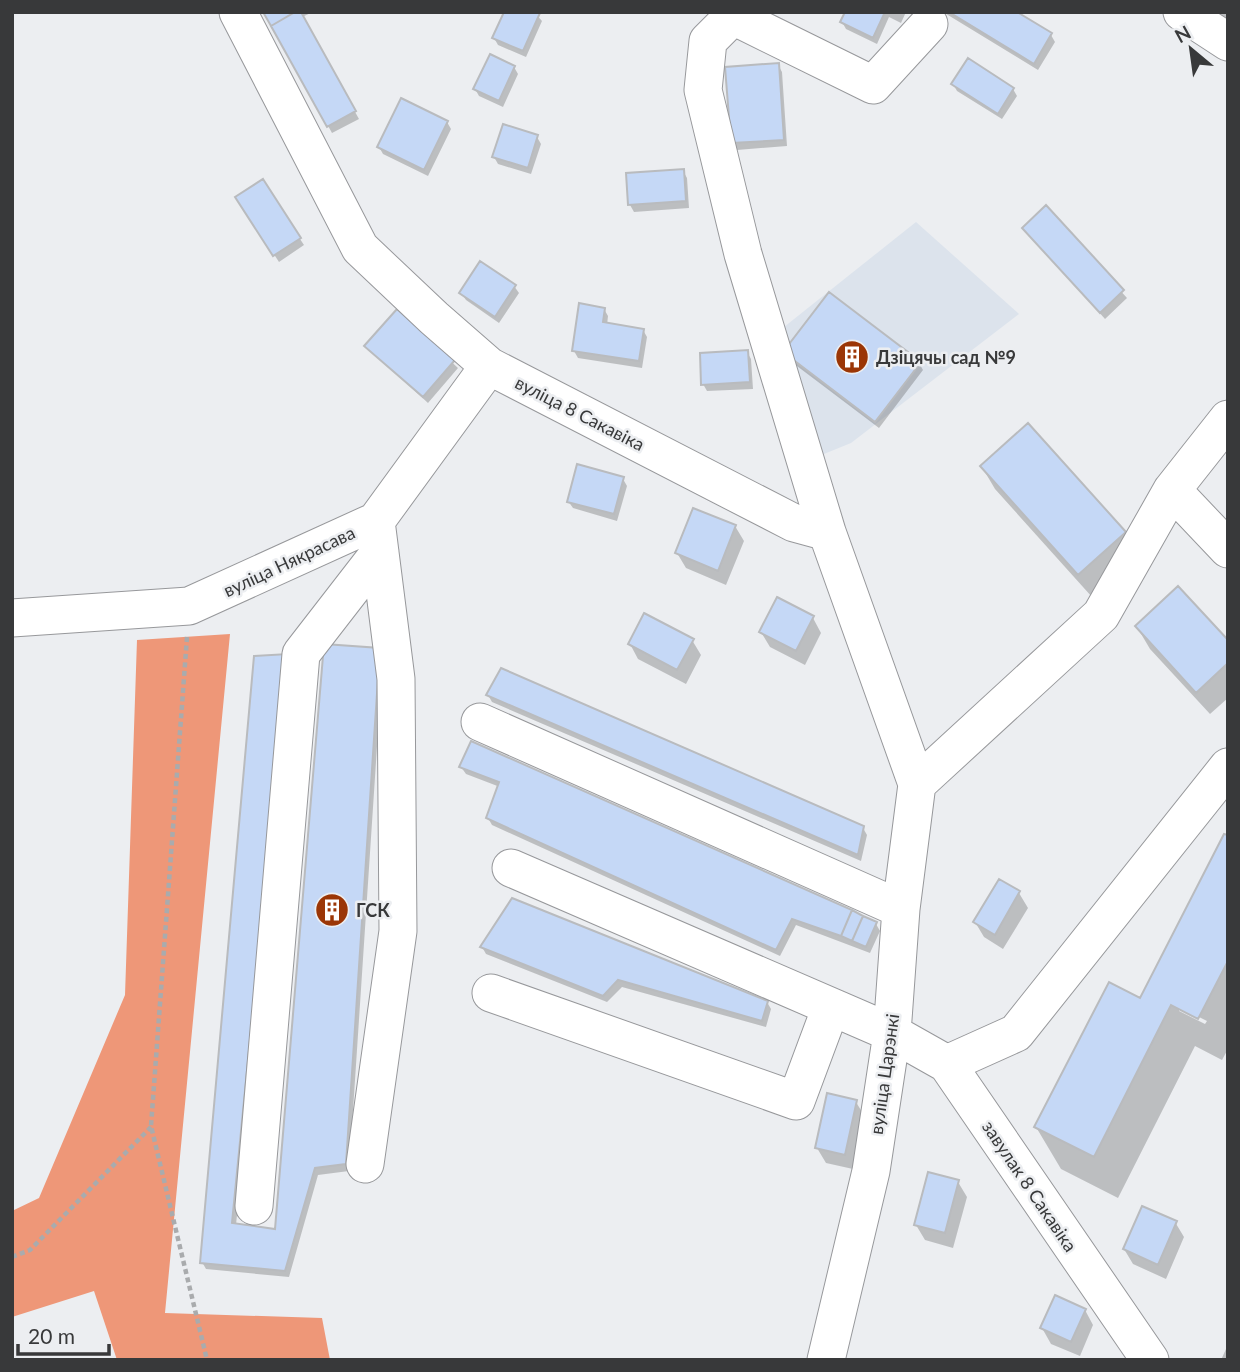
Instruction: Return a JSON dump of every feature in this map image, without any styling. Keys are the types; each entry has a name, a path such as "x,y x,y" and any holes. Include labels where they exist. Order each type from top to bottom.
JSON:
{"street":[{"name":"вуліца 8 Сакавіка","path":"238,12 360,248 489,366 794,523 827,533"},
{"path":"1182,12 1228,42"},
{"path":"929,24 873,85 733,16 708,41 703,90 743,254 827,533 917,784 1101,615 1172,490 1228,419"},
{"name":"вуліца Някрасава","path":"12,618 189,606 378,536 489,366"},
{"path":"1172,490 1228,549"},
{"path":"365,1164 398,931 396,679 378,536"},
{"path":"254,1206 301,654 378,536"},
{"path":"480,722 901,909"},
{"path":"947,1064 1016,1033 1228,766"},
{"name":"вуліца Царэнкі","path":"826,1360 871,1171 891,1033 901,909 917,784"},
{"name":"завулак 8 Сакавіка","path":"511,868 831,1006 891,1033 947,1064 1150,1360"},
{"path":"491,993 796,1101 831,1006"}],"path":[{"path":"189,606 151,1126 206,1360"},
{"path":"12,1257 30,1250 151,1126"}],"shaded area":[{"path":"916,222 1019,314 851,443 819,456 779,331"},
{"path":"230,634 165,1313 322,1318 330,1360 117,1360 94,1291 12,1317 12,1211 39,1198 125,995 137,640"}],"building":[{"path":"263,12 295,12 271,26"},
{"path":"295,12 301,12 356,111 327,127 271,26"},
{"path":"504,12 540,13 523,51 492,38"},
{"path":"845,12 885,12 873,38 840,22"},
{"path":"949,12 1017,12 1052,33 1034,64"},
{"path":"490,54 515,66 499,101 473,89"},
{"path":"968,58 1014,88 998,114 951,84"},
{"path":"779,63 784,140 731,143 725,67"},
{"path":"401,98 448,121 424,170 377,147"},
{"path":"503,124 538,135 528,168 492,157"},
{"path":"684,169 686,201 628,205 626,173"},
{"path":"263,179 301,238 273,256 235,197"},
{"path":"1046,205 1124,290 1100,313 1022,228"},
{"path":"480,261 516,285 495,317 459,293"},
{"name":"Дзіцячы сад №9","path":"829,292 921,362 875,422 783,352"},
{"path":"579,303 605,308 603,322 644,329 639,361 572,351"},
{"path":"397,309 455,360 423,397 364,346"},
{"path":"748,350 750,382 701,385 700,353"},
{"path":"1028,423 1126,532 1078,575 980,466"},
{"path":"577,464 624,477 614,514 567,502"},
{"path":"693,508 736,525 718,571 675,553"},
{"path":"1178,586 1228,640 1228,663 1196,693 1135,626"},
{"path":"777,597 814,616 796,651 759,632"},
{"path":"644,613 694,639 677,670 628,644"},
{"name":"ГСК","path":"324,644 380,648 346,1164 315,1168 285,1271 200,1263 254,656 288,654 232,1223 275,1229"},
{"path":"501,668 864,826 858,855 486,695"},
{"path":"471,741 852,910 841,936 792,919 776,950 486,818 499,782 459,767"},
{"path":"1224,834 1228,835 1228,961 1198,1019 1171,1005 1094,1157 1034,1127 1109,982 1140,998"},
{"path":"999,879 1020,891 995,935 973,922"},
{"path":"512,898 768,1001 762,1021 618,980 603,996 480,947"},
{"path":"852,910 863,916 852,941 841,936"},
{"path":"863,916 877,922 866,947 852,941"},
{"path":"827,1093 857,1100 845,1155 815,1148"},
{"path":"928,1172 959,1180 945,1233 914,1225"},
{"path":"1142,1206 1177,1221 1158,1265 1123,1249"},
{"path":"1055,1295 1086,1309 1071,1342 1040,1328"}],"place":[{"name":"Дзіцячы сад №9","path":"852,357"},
{"name":"ГСК","path":"332,910"}]}
